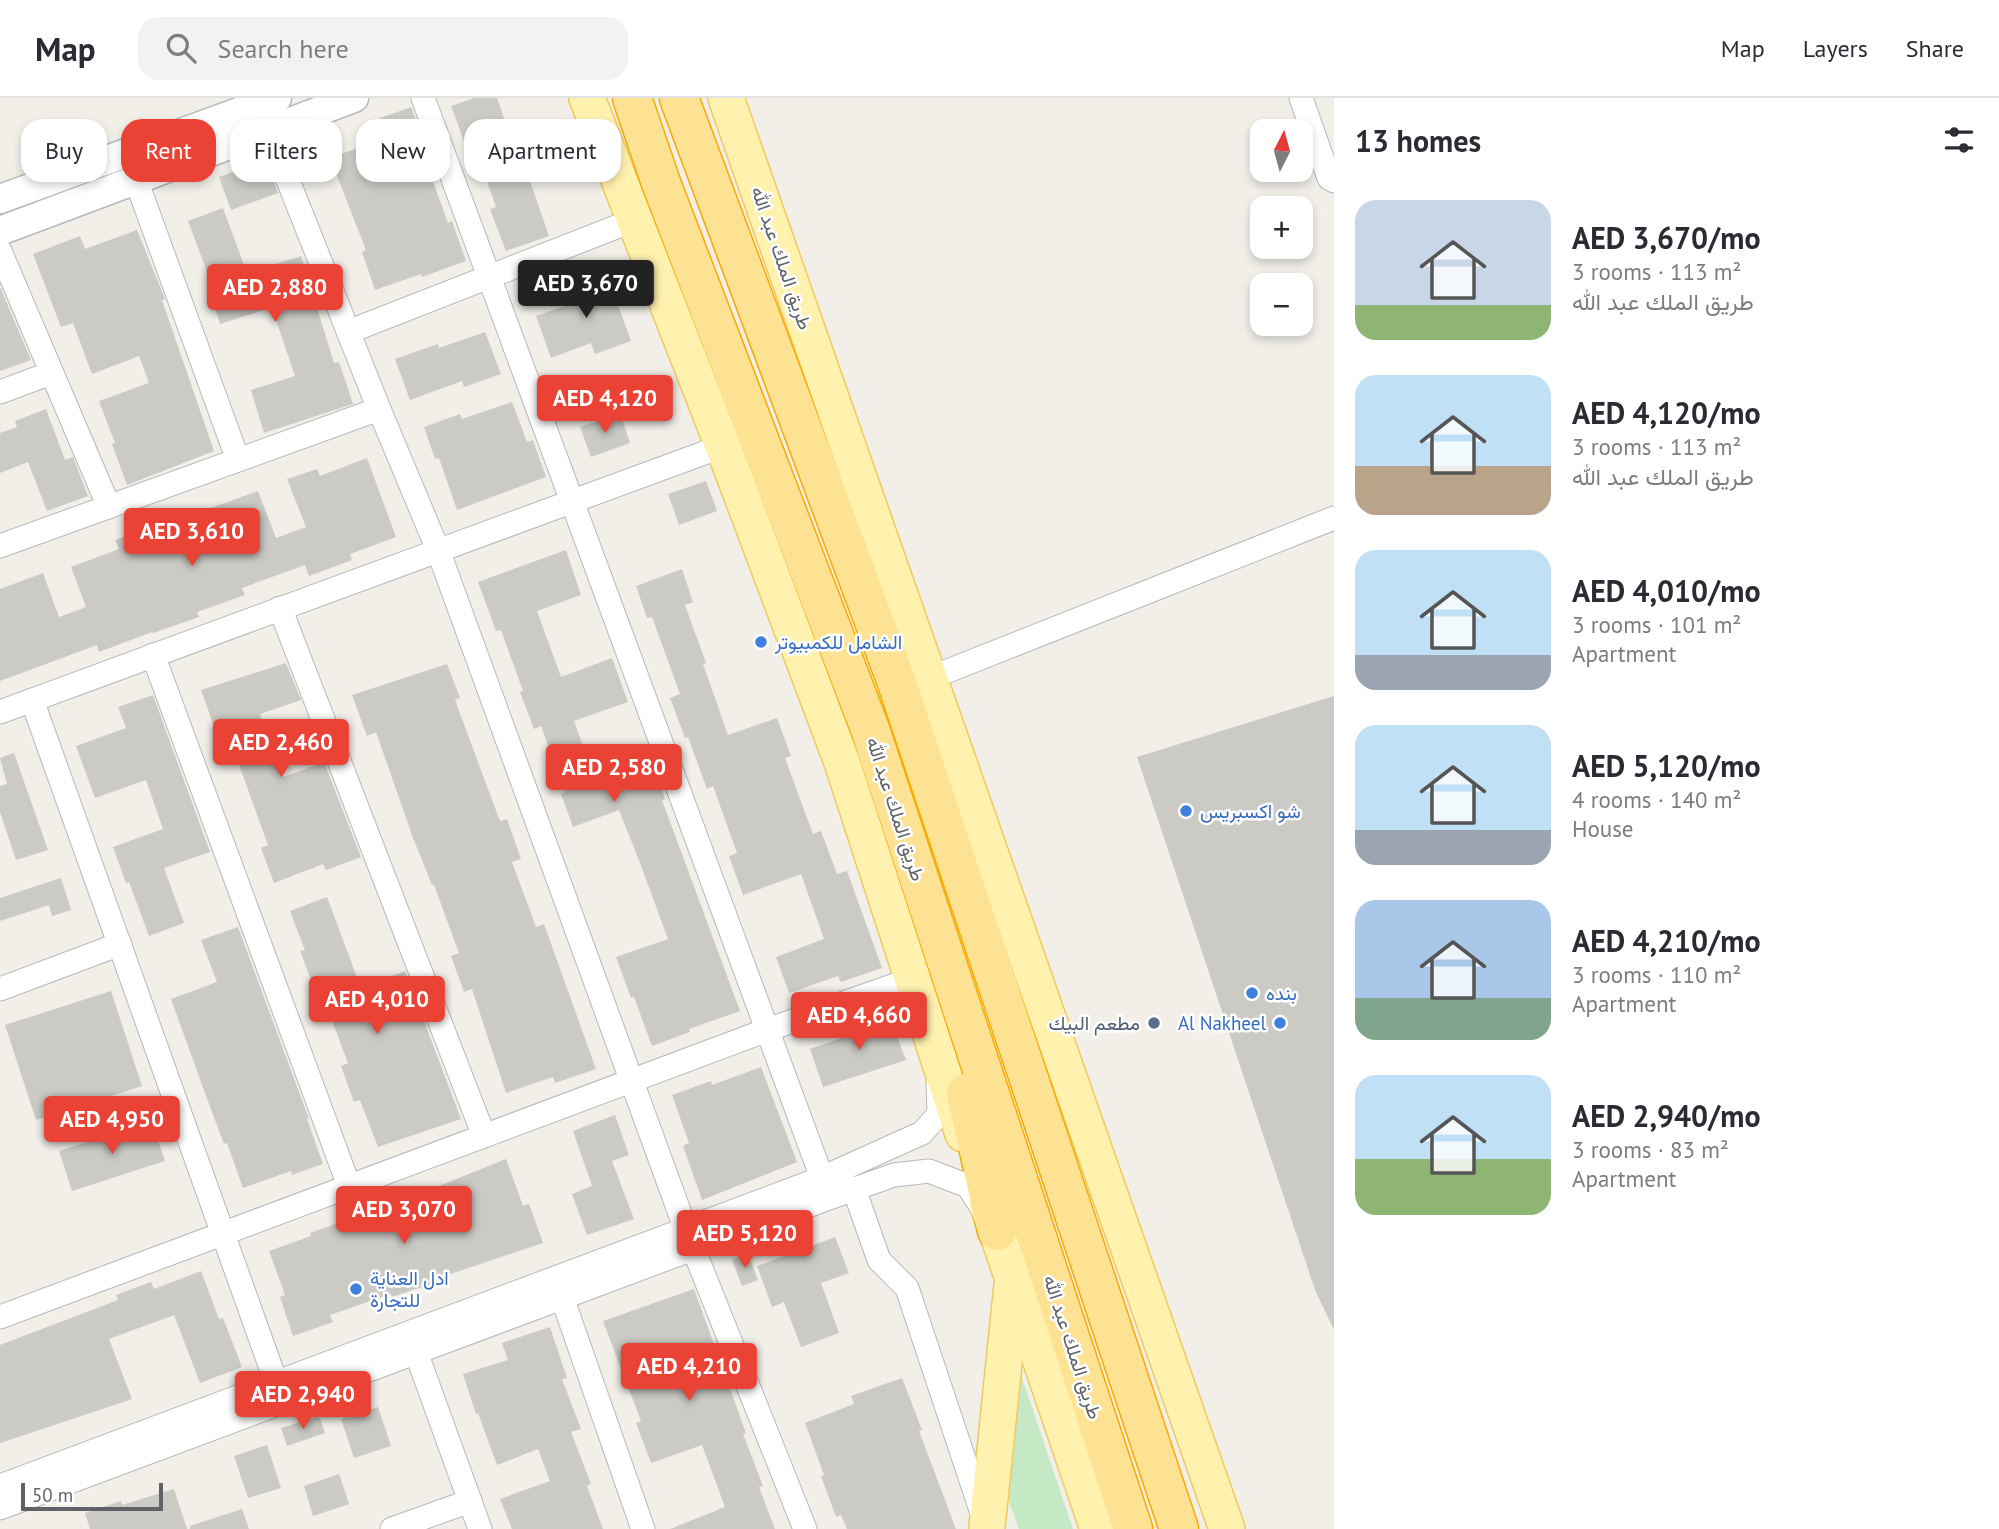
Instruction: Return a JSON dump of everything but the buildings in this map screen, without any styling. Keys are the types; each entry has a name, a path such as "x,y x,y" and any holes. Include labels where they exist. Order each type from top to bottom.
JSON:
{"highway":[{"path":"618,98 661,183"},
{"name":"طريق الملك عبد الله","path":"632,98 661,183 870,729 1133,1529"},
{"name":"طريق الملك عبد الله","path":"679,98 896,680 1179,1529"},
{"path":"702,98 754,296"},
{"path":"870,729 964,1086 997,1231"}],"main road":[{"name":"طريق الملك عبد الله","path":"587,98 723,446 842,762 933,1047 1098,1529"},
{"name":"طريق الملك عبد الله","path":"726,98 1227,1529"},
{"path":"987,1528 1013,1275"}],"street":[{"path":"0,199 277,98"},
{"path":"298,119 354,98"},
{"path":"424,98 822,1178"},
{"path":"1301,98 1329,178 1334,181"},
{"path":"0,231 131,182"},
{"path":"137,182 238,460"},
{"path":"289,182 438,550 690,1239 806,1529"},
{"path":"348,332 634,220"},
{"path":"0,251 109,507"},
{"path":"0,392 51,373"},
{"path":"0,546 379,409"},
{"path":"0,712 723,446"},
{"path":"930,678 1334,518"},
{"path":"280,608 484,1136"},
{"path":"153,655 349,1186"},
{"path":"32,700 280,1392"},
{"path":"0,989 120,944"},
{"path":"0,1317 767,1030 912,979"},
{"path":"0,1508 280,1392 416,1352 562,1297 922,1133 939,1114 940,1092 933,1047"},
{"path":"0,1486 280,1392 690,1239 894,1175 929,1171 968,1186 997,1231"},
{"path":"822,1178 854,1189"},
{"path":"854,1189 879,1260 907,1288 987,1528"},
{"path":"562,1297 643,1529"},
{"path":"416,1352 480,1529"},
{"path":"392,1529 470,1501"}],"green space":[{"path":"1018,1366 1073,1529 1019,1529 1003,1485"}],"place":[{"name":"الشامل للكمبيوتر","path":"761,642"},
{"name":"شو اكسبريس","path":"1186,811"},
{"name":"بنده","path":"1252,993"},
{"name":"مطعم البيك","path":"1154,1023"},
{"name":"Al Nakheel","path":"1280,1023"},
{"name":"ادل العناية للتجارة","path":"356,1289"}]}
